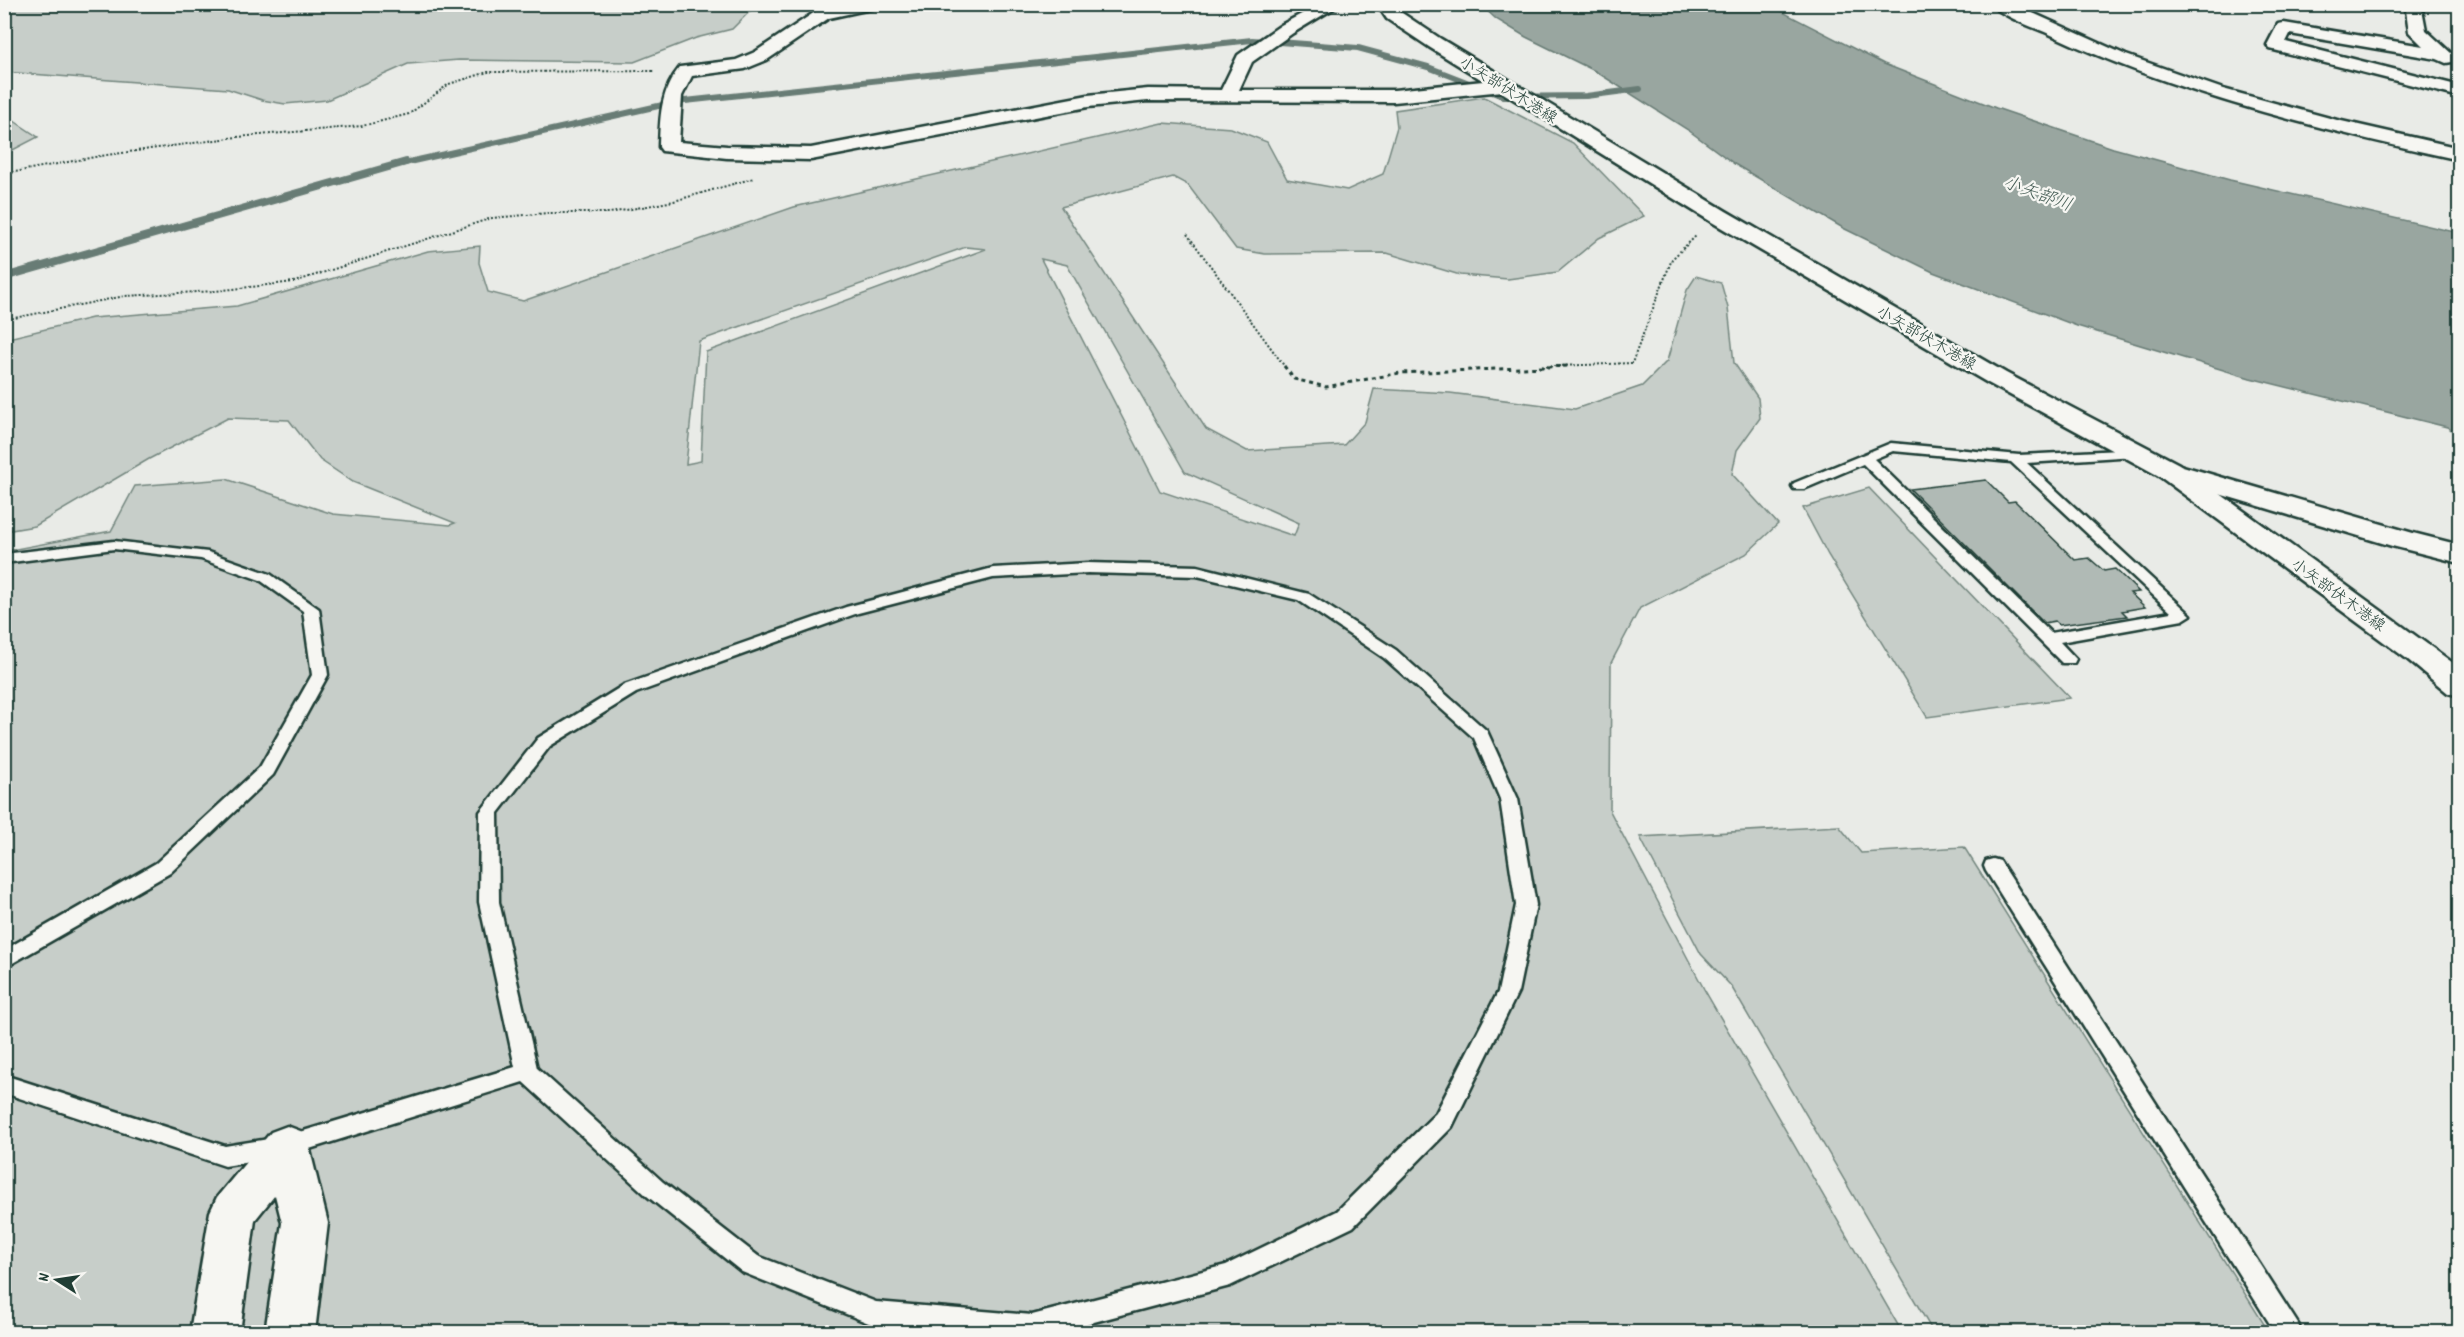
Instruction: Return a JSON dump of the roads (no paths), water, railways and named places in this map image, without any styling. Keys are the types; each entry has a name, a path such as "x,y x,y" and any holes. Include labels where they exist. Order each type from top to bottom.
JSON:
{"street":[{"path":"874,4 824,14 761,56 739,65 686,71 680,77 671,111 669,147 728,152 811,154 1088,101 1148,95 1394,96 1503,85"},
{"path":"1228,94 1244,59 1279,34 1333,4"},
{"name":"小矢部伏木港線","path":"1385,4 1401,21 1718,216 1997,378 2169,470 2419,652 2460,685"},
{"path":"1999,4 2137,66 2250,103 2460,154"},
{"path":"2410,4 2414,9 2418,32 2460,69"},
{"path":"2443,55 2284,28 2276,45 2460,92"},
{"path":"2418,32 2449,37"},
{"path":"2380,136 2416,139 2460,148"},
{"path":"2169,470 2403,540 2460,554"},
{"path":"215,1332 232,1212 287,1146"},
{"path":"287,1146 305,1222 290,1332"}],"lane":[{"path":"1799,486 1891,447 2015,459 2135,452"},
{"path":"1865,458 2068,659"},
{"path":"2015,459 2184,615 2047,639"},
{"path":"4,559 114,545 203,555 265,577 311,609 320,675 267,771 163,868 4,960"},
{"path":"1088,568 1197,571 1303,597 1390,654 1480,735 1509,799 1526,905 1508,992 1444,1120 1345,1219 1230,1275 1032,1327 876,1314 750,1264 655,1189 527,1072 489,902 489,812 544,742 630,689 852,610 993,573 1088,568"},
{"path":"1993,866 2289,1332"},
{"path":"4,1084 225,1156 287,1146 527,1072"}],"water":[{"name":"小矢部川","path":"1481,5 1769,5 1884,64 1996,108 2113,148 2230,180 2459,233 2459,435 2447,427 2250,378 2077,326 1933,272 1843,228 1736,165 1688,130 1595,71 1526,37 1496,19"}],"waterway":[{"path":"400,164 676,102 1252,40 1358,48 1428,67 1505,97 1586,96 1640,89"},
{"path":"4,277 406,162"}]}
